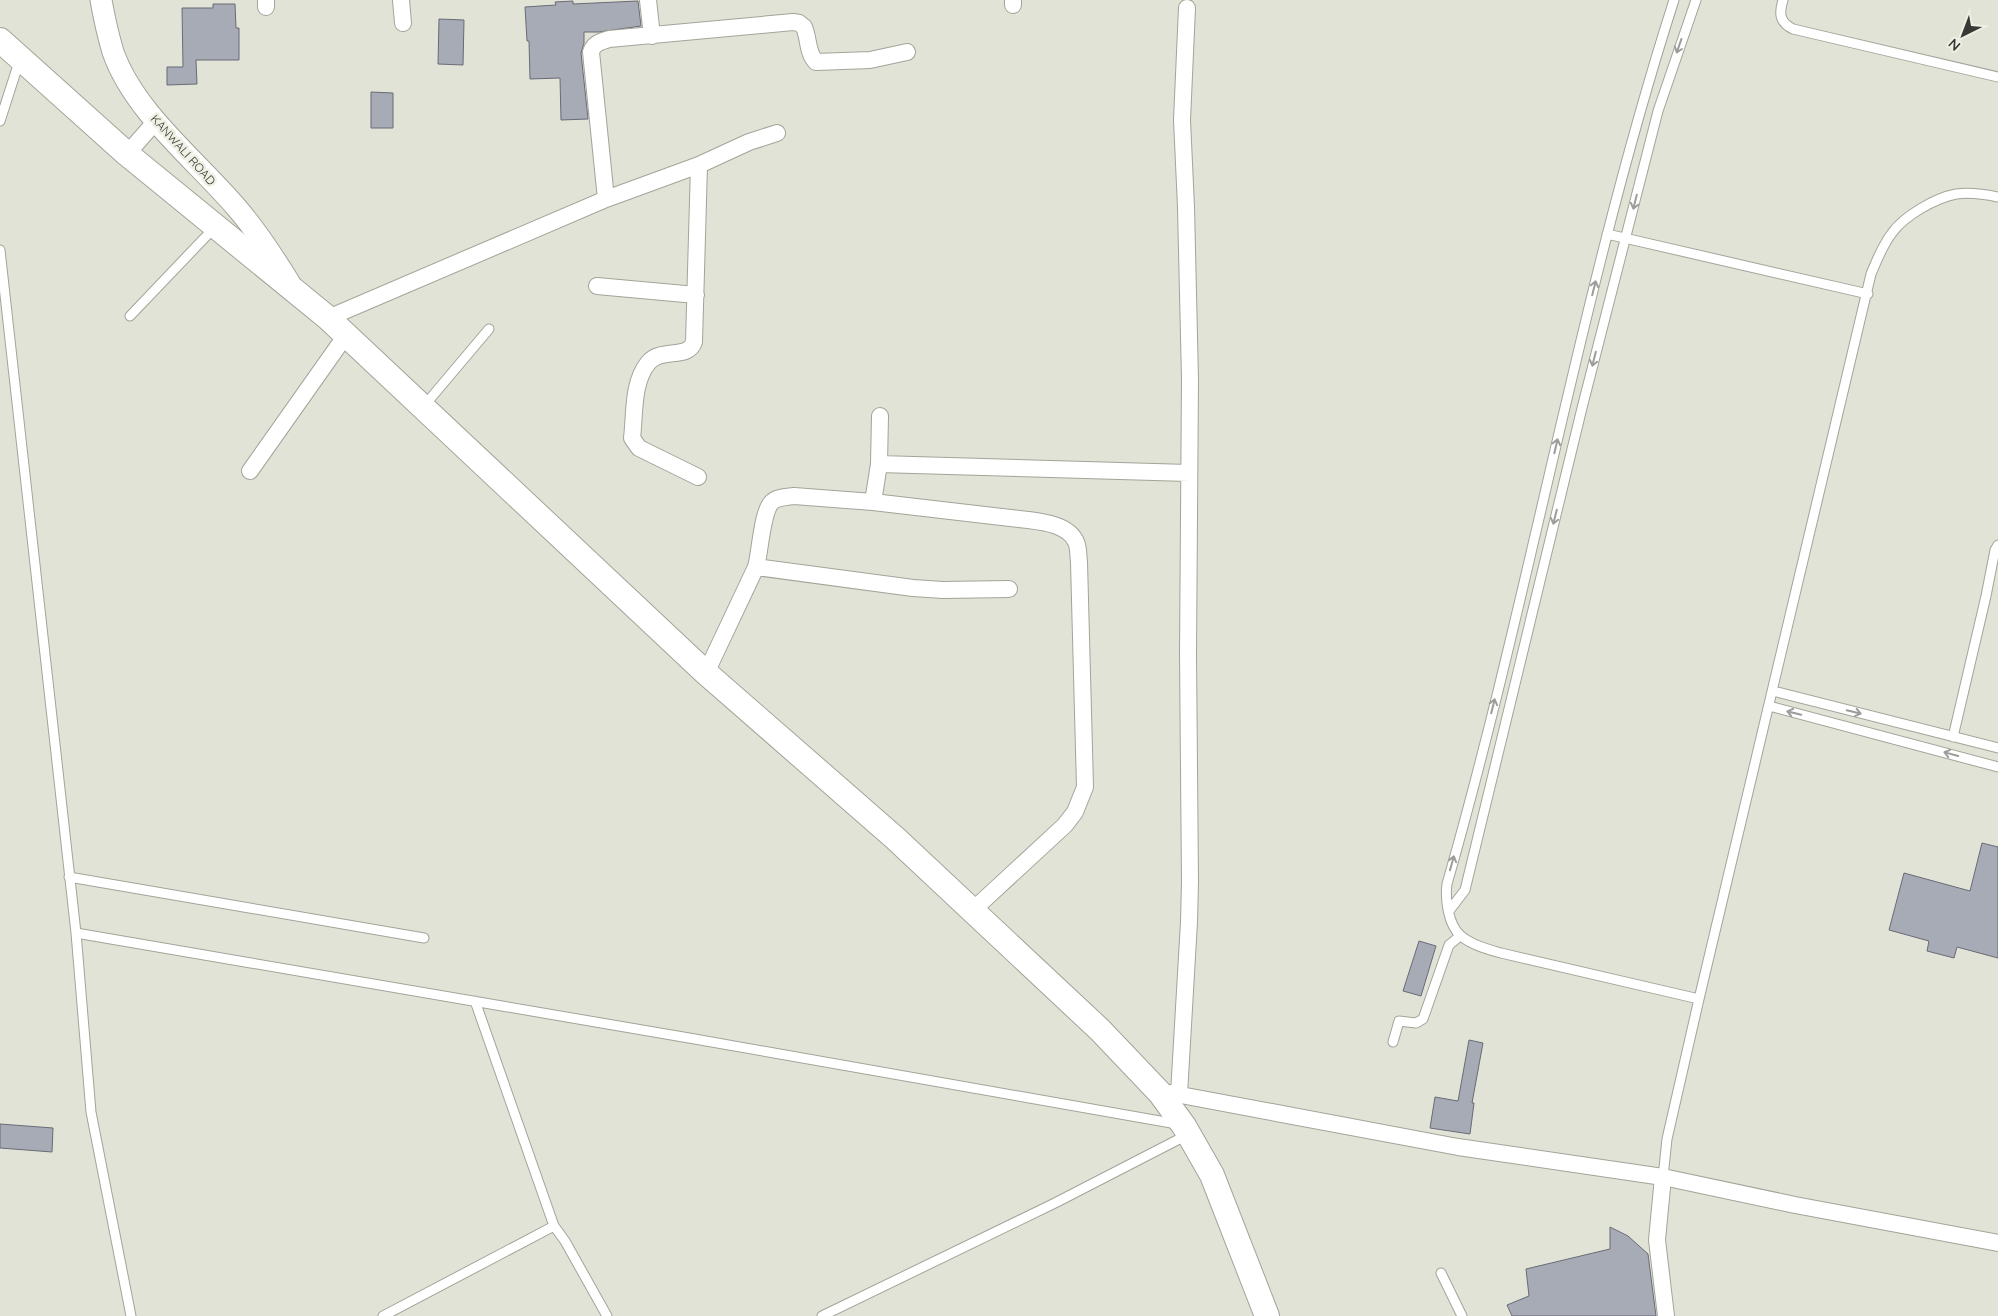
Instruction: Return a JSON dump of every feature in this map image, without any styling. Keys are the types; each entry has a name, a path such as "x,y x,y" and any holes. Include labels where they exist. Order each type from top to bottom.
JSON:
{"main road":[{"path":"0,40 128,154 328,318 424,406 706,673 895,838 1169,1093 1186,1130 1212,1175 1267,1316"}],"street":[{"name":"KANWALI ROAD","path":"101,0 114,54 130,85 156,121 236,207 264,243 291,286"},
{"path":"401,0 403,23"},
{"path":"648,0 652,36"},
{"path":"1187,8 1182,120 1190,378 1189,922 1169,1093 1458,1147 1663,1177 1795,1205 1998,1243"},
{"path":"606,199 591,52 593,46 609,39 793,22 804,26 812,58 816,62 870,60 907,52"},
{"path":"128,154 156,121"},
{"path":"328,318 606,199 700,165 749,142 776,132"},
{"path":"698,477 639,448 632,438 638,387 643,371 654,357 661,354 687,352 692,348 694,342 700,165"},
{"path":"597,286 696,295"},
{"path":"250,471 346,335"},
{"path":"872,502 879,464 880,416"},
{"path":"879,464 1189,473"},
{"path":"706,673 756,568 765,517 772,501 794,496 872,502 1051,523 1066,531 1076,542 1079,562 1085,787 1075,812 1065,825 973,910"},
{"path":"756,568 913,588 943,590 1009,589"},
{"path":"1663,1177 1657,1240 1666,1316"}],"lane":[{"path":"1674,0 1654,61 1607,234 1507,651 1446,884 1445,896 1452,922 1460,936 1478,946 1699,999"},
{"path":"1449,911 1465,890 1582,408 1658,111 1696,0"},
{"path":"1783,0 1780,14 1781,19 1785,25 1793,29 1998,77"},
{"path":"0,121 20,57"},
{"path":"1663,1177 1667,1139 1699,999 1872,274 1882,248 1902,221 1916,212 1955,194 1971,193 1998,197"},
{"path":"130,316 216,226"},
{"path":"1607,234 1868,294"},
{"path":"0,250 76,933 92,1112 131,1316"},
{"path":"424,406 489,329"},
{"path":"1953,737 1995,550 1998,545"},
{"path":"1773,691 1998,748"},
{"path":"1769,706 1998,767"},
{"path":"69,877 424,938"},
{"path":"76,933 474,1001 1186,1130"},
{"path":"1393,1042 1399,1021 1416,1023 1423,1019 1449,945 1460,936"},
{"path":"474,1001 554,1226 565,1241 607,1316"},
{"path":"822,1316 1054,1203 1186,1130"},
{"path":"382,1316 554,1226"},
{"path":"1441,1273 1462,1316"}],"building":[{"path":"573,1 573,4 638,1 641,26 599,32 584,32 584,43 581,53 588,119 561,120 560,78 530,79 529,41 527,41 525,7 556,5 555,2"},
{"path":"213,4 235,4 236,28 239,28 239,60 196,60 197,84 167,85 167,67 183,67 182,8 213,8"},
{"path":"439,19 464,20 463,65 438,64"},
{"path":"371,92 393,93 393,128 371,128"},
{"path":"1982,843 1998,847 1998,958 1957,947 1954,958 1927,951 1929,941 1889,930 1904,873 1970,891"},
{"path":"1419,941 1436,946 1421,996 1403,991"},
{"path":"1469,1040 1483,1043 1472,1103 1474,1103 1470,1134 1430,1128 1435,1097 1458,1101"},
{"path":"0,1124 53,1128 52,1152 0,1148"},
{"path":"1610,1227 1628,1236 1648,1254 1656,1316 1512,1316 1507,1305 1529,1296 1526,1269 1610,1249"}]}
